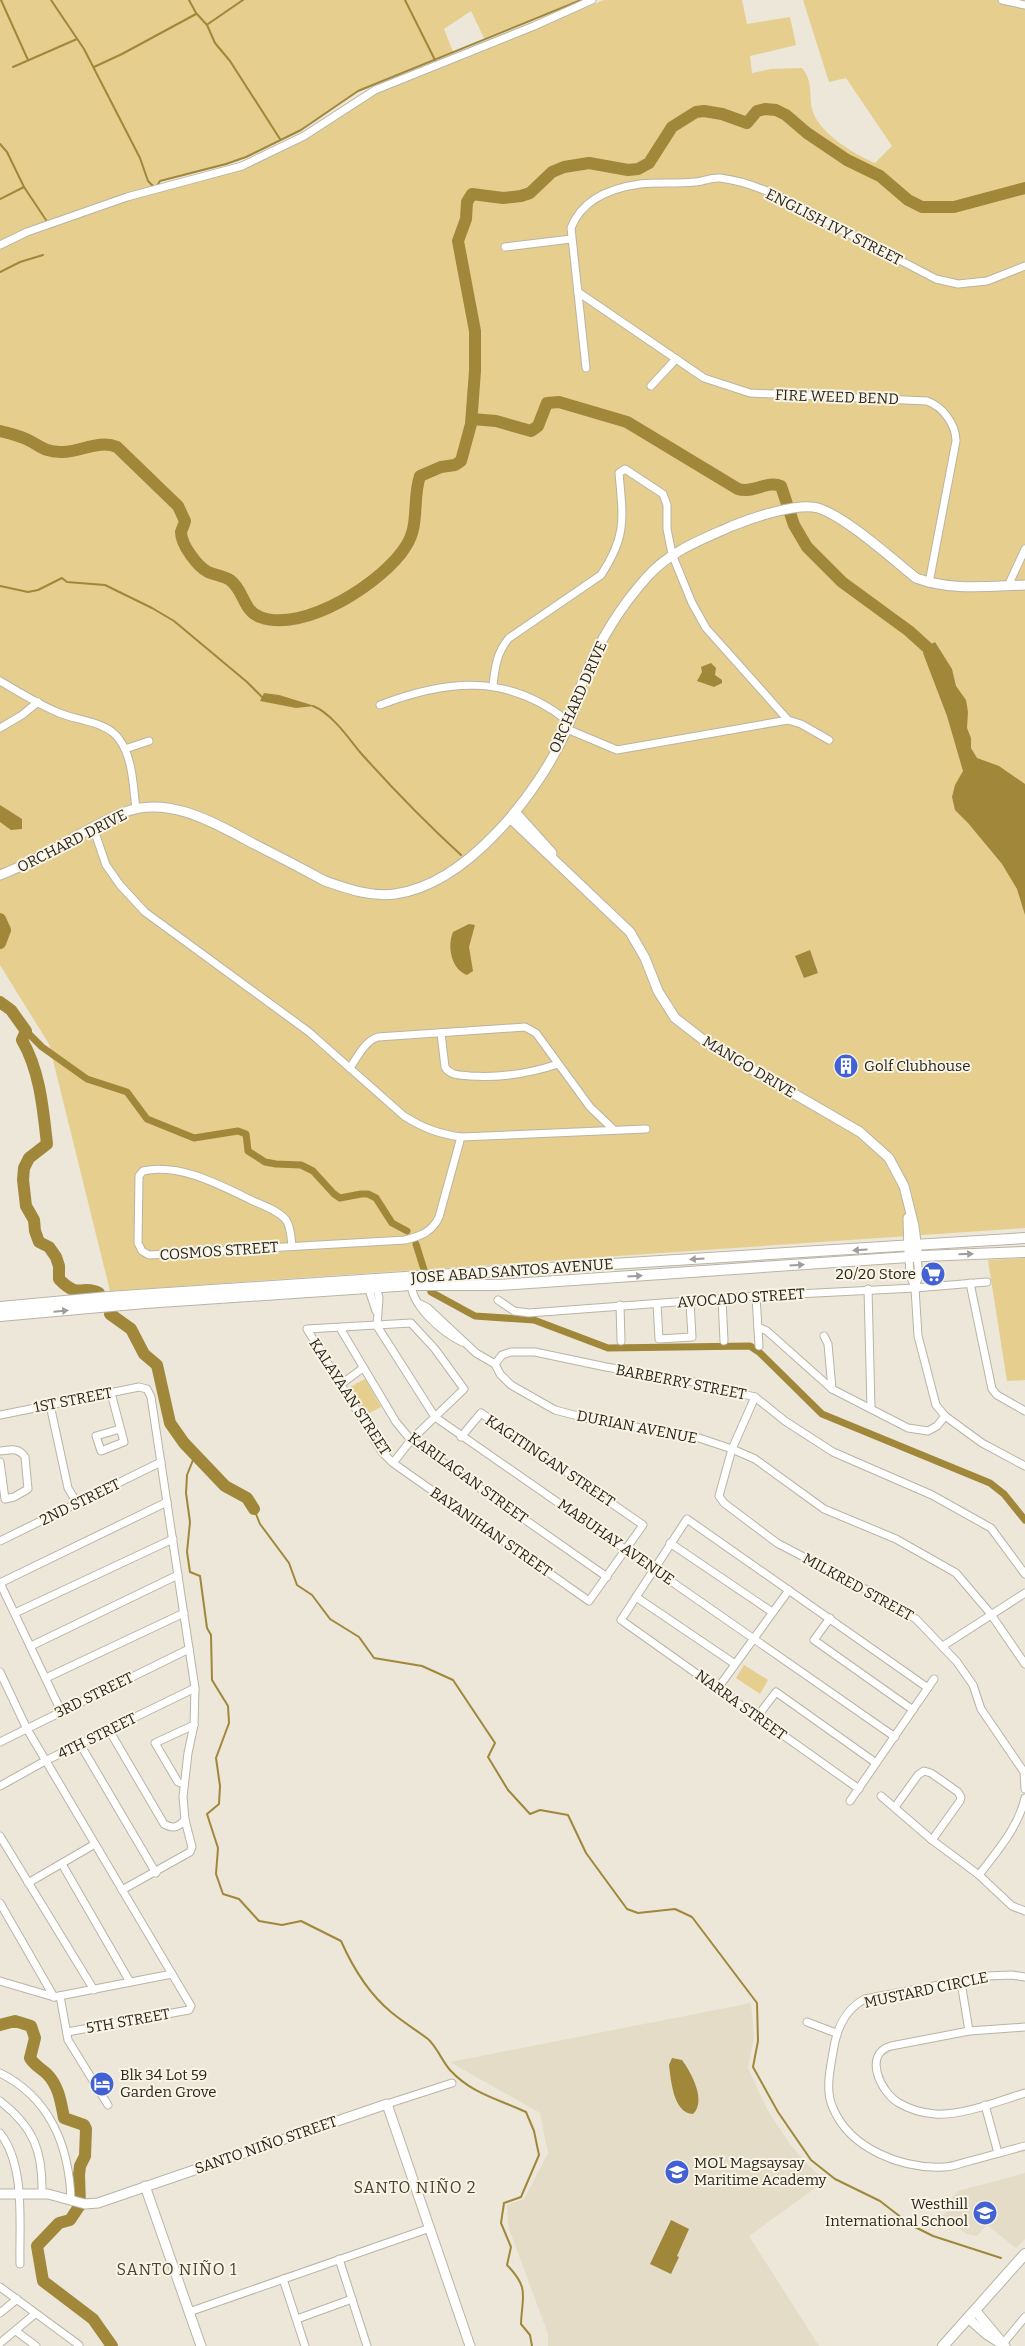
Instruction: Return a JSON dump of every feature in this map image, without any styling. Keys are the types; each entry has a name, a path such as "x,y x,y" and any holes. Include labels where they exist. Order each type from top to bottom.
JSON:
{"main road":[{"name":"JOSE ABAD SANTOS AVENUE","path":"0,1307 93,1298 111,1301 374,1285 436,1279 499,1285 913,1252 1025,1238"},
{"name":"JOSE ABAD SANTOS AVENUE","path":"913,1252 1025,1252"},
{"name":"JOSE ABAD SANTOS AVENUE","path":"0,1316 100,1307 111,1301"},
{"path":"943,2346 1025,2254"}],"street":[{"path":"0,246 27,232 127,197 242,166 304,136 375,90 534,26 592,0"},
{"path":"1002,0 1025,5"},
{"name":"ENGLISH IVY STREET","path":"586,368 571,239 573,223 582,208 609,191 649,183 695,182 718,178 759,188 783,198 936,279 958,284 987,280 1025,266"},
{"path":"505,247 571,239"},
{"name":"FIRE WEED BEND","path":"578,292 704,378 750,393 927,400 939,406 956,432 956,441 929,583"},
{"path":"651,386 676,359"},
{"path":"493,685 496,663 501,648 509,638 601,575 610,561 622,530 619,473 621,470 629,471 663,494 667,505 667,529 672,554 692,603 706,628 788,720"},
{"name":"ORCHARD DRIVE","path":"0,875 37,859 93,827 136,809 160,808 194,814 325,881 347,889 370,894 396,894 430,882 464,862 513,816 542,775 568,726 584,677 604,636 648,576 672,554 746,520 802,506 816,507 829,513 916,578 929,583 961,587 1025,585"},
{"path":"1008,586 1025,549"},
{"path":"0,682 74,719 109,729 115,733 125,749 136,809"},
{"path":"380,705 414,692 453,684 493,685 536,701 568,726 617,750 788,720 801,724 829,740"},
{"path":"0,728 38,702"},
{"path":"125,749 149,741"},
{"name":"MANGO DRIVE","path":"513,816 539,848 560,864 630,932 644,958 658,991 675,1018 710,1046 869,1139 889,1158 904,1186 908,1210 914,1226 910,1275 915,1288 918,1336 936,1405 945,1416 982,1443 1025,1466"},
{"path":"93,827 106,865 134,902 160,924 309,1032 404,1116 420,1126 437,1133 461,1137 646,1129"},
{"path":"350,1068 372,1039 525,1027 536,1032 590,1107 614,1130"},
{"path":"441,1033 445,1067 448,1071 457,1075 507,1077 530,1073 558,1064"},
{"name":"COSMOS STREET","path":"292,1246 290,1230 285,1220 270,1208 208,1180 186,1174 154,1170 143,1171 139,1176 138,1243 145,1253 155,1256 406,1240 428,1232 435,1226 461,1137"},
{"name":"DURIAN AVENUE","path":"415,1281 411,1291 420,1304 428,1308 464,1343 485,1360 495,1364 500,1374 510,1384 555,1410 597,1421 693,1436 732,1449 755,1459 824,1509 896,1538 956,1573 990,1614 1025,1664"},
{"path":"970,1282 992,1389 997,1395 1025,1411"},
{"name":"AVOCADO STREET","path":"498,1300 514,1311 528,1313 620,1305 690,1302 722,1298 915,1288 987,1282"},
{"path":"374,1285 377,1326"},
{"path":"868,1289 871,1408"},
{"path":"756,1296 760,1346"},
{"path":"722,1298 724,1341"},
{"path":"657,1304 659,1339 692,1337 690,1302"},
{"path":"620,1305 621,1341"},
{"path":"340,1328 406,1323 415,1325 464,1389 411,1440 393,1463"},
{"name":"MABUHAY AVENUE","path":"377,1326 435,1417 461,1437 627,1549 894,1737"},
{"path":"758,1327 767,1331 832,1389 908,1428 928,1431 937,1426 945,1416"},
{"name":"KALAYAAN STREET","path":"340,1328 309,1328 307,1330 382,1452 393,1463"},
{"name":"KARILAGAN STREET","path":"340,1328 396,1422 411,1440 607,1577"},
{"path":"824,1336 828,1344 832,1389"},
{"name":"BARBERRY STREET","path":"495,1364 502,1356 512,1352 535,1352 606,1367 694,1382 755,1397 785,1421 833,1452 932,1495 991,1528 1025,1574"},
{"path":"340,1385 363,1368"},
{"name":"1ST STREET","path":"0,1415 139,1388 147,1389 151,1397 161,1462"},
{"path":"111,1393 120,1429"},
{"name":"MILKRED STREET","path":"755,1397 732,1449 720,1486 719,1496 724,1503 777,1543 884,1599 916,1619 943,1646 973,1685 981,1708 1024,1772 1025,1789"},
{"path":"50,1405 68,1488 77,1504"},
{"name":"KAGITINGAN STREET","path":"461,1437 482,1413 643,1524 627,1549"},
{"path":"0,1451 16,1449 22,1452 25,1457 28,1489 6,1499 0,1462"},
{"path":"122,1890 156,1873 192,1849 185,1820 184,1784 194,1725 195,1688 161,1462"},
{"name":"2ND STREET","path":"0,1541 161,1462"},
{"name":"BAYANIHAN STREET","path":"393,1463 589,1602 607,1577"},
{"path":"61,1711 0,1583 167,1502"},
{"path":"735,1664 636,1597 687,1519 928,1688"},
{"path":"15,1613 172,1539"},
{"path":"670,1543 772,1612"},
{"path":"607,1577 627,1549"},
{"path":"31,1646 178,1575"},
{"path":"718,1688 789,1590"},
{"path":"943,1646 1025,1592"},
{"name":"NARRA STREET","path":"636,1597 620,1618 622,1622 859,1789"},
{"path":"46,1678 184,1613"},
{"path":"830,1618 814,1640 913,1710"},
{"name":"3RD STREET","path":"0,1742 189,1649"},
{"path":"0,1672 27,1729 172,1974 57,1996 1,1981"},
{"path":"850,1801 934,1679"},
{"name":"4TH STREET","path":"0,1786 46,1761 195,1688"},
{"path":"758,1717 776,1692 876,1764"},
{"path":"184,1784 178,1782 155,1743 194,1725"},
{"path":"109,1730 164,1824 171,1828 178,1827 185,1820"},
{"path":"80,1744 156,1873"},
{"path":"895,1807 918,1775 924,1771 931,1772 958,1792 960,1801 932,1840"},
{"path":"881,1796 932,1840 980,1875 1012,1906 1025,1911"},
{"path":"980,1875 1012,1830 1021,1814 1025,1798"},
{"path":"0,1836 94,1990"},
{"path":"28,1883 95,1844"},
{"path":"62,1864 130,1982"},
{"path":"0,1903 57,1996 68,2040 108,2105"},
{"name":"5TH STREET","path":"67,2032 189,2010 190,2003 172,1974"},
{"name":"MUSTARD CIRCLE","path":"1025,1978 987,1976 865,1999 858,2003 841,2023 836,2034 828,2080 832,2108 851,2137 878,2154 910,2164 944,2167 1025,2146"},
{"path":"961,1982 969,2031"},
{"path":"807,2022 836,2034"},
{"path":"1025,2027 969,2031 885,2048 876,2057 878,2078 897,2102 916,2110 935,2114 949,2114 1025,2093"},
{"path":"0,2073 16,2081 34,2096 53,2125 68,2165 72,2200 42,2194 0,2194"},
{"path":"452,2083 388,2104 470,2346"},
{"path":"0,2101 19,2117 30,2132 37,2148 42,2175 42,2194"},
{"name":"SANTO NIÑO STREET","path":"72,2200 85,2204 98,2203 388,2104"},
{"path":"985,2105 998,2153"},
{"path":"0,2133 8,2144 17,2172 20,2264"},
{"path":"145,2186 201,2346"},
{"path":"189,2312 430,2228"},
{"path":"339,2259 368,2346"},
{"path":"283,2279 305,2346"},
{"path":"0,2286 79,2345"},
{"path":"0,2313 17,2299"},
{"path":"296,2319 352,2299"},
{"path":"0,2343 35,2314"},
{"path":"972,2314 986,2334 1003,2345 1025,2318"},
{"path":"16,2331 36,2346"}],"shaded area":[{"path":"0,0 581,0 485,40 471,11 444,29 453,52 428,64 421,65 358,91 301,130 246,157 160,181 159,185 121,195 0,243"},
{"path":"604,0 742,0 747,24 790,17 796,45 750,56 752,73 771,69 802,68 808,78 812,109 821,126 838,142 875,163 892,146 846,78 829,82 803,0 997,0 1025,6 1025,1228 110,1291 49,1044 0,965 0,247 21,236 142,194 244,166 373,93"},
{"path":"935,642 952,669 956,686 966,700 968,712 967,728 971,738 971,748 977,758 999,766 1025,784 1025,915 1017,889 1002,864 955,810 952,797 955,785 963,771 947,716 923,653 928,646"},
{"path":"711,663 716,668 715,675 722,680 722,683 714,687 697,681 702,672 701,667"},
{"path":"264,693 279,695 315,706 296,708 260,701"},
{"path":"0,805 22,819 22,829 11,830 0,822"},
{"path":"469,924 475,925 469,947 473,971 467,975 457,968 450,944 453,932"},
{"path":"810,950 818,973 804,978 795,956"},
{"path":"1025,1258 1025,1380 1007,1381 988,1260"},
{"path":"365,1379 381,1407 362,1417 346,1389"},
{"path":"744,1665 768,1680 760,1694 736,1678"},
{"name":"MOL Magsaysay Maritime Academy","path":"751,2003 754,2037 748,2068 768,2111 790,2144 808,2165 824,2179 814,2189 749,2236 819,2346 548,2346 548,2334 508,2226 507,2205 524,2199 548,2153 540,2113 450,2062"},
{"path":"672,2058 682,2060 696,2087 698,2102 693,2114 681,2108 674,2095 669,2065"},
{"name":"Westhill International School","path":"1025,2173 1025,2239 1016,2248 987,2225 977,2236 967,2234 942,2216 949,2210 945,2206 958,2191"},
{"path":"671,2220 689,2229 671,2274 650,2264"}],"waterway":[{"path":"1,0 28,60"},
{"path":"51,0 84,49 140,158 148,181 154,187"},
{"path":"189,0 196,13 207,25 215,43 230,61 280,139"},
{"path":"208,24 243,0"},
{"path":"405,0 435,60"},
{"path":"157,186 160,181 246,157 301,130 358,91 581,0"},
{"path":"94,67 196,14"},
{"path":"13,67 77,39"},
{"path":"0,431 20,436 55,452 68,452 96,445 117,447 178,506 185,521 181,532 184,543 191,555 204,569 225,577 235,584 254,614 278,620 298,618 341,601 380,575 395,560 410,538 413,529 416,494 420,476 441,467 455,465 461,461 471,424 475,371 475,331 458,241 466,219 467,202 472,194 503,198 521,196 530,193 552,172 564,167 589,163 628,170 638,169 649,163 672,127 696,112 704,111 722,114 747,123 757,111 765,109 776,110 786,115 807,133 847,160 880,176 908,200 922,207 954,207 1025,188"},
{"path":"0,144 7,152 24,187 48,223"},
{"path":"0,199 24,187"},
{"path":"109,200 126,194"},
{"path":"0,272 20,262 43,255"},
{"path":"472,419 496,421 531,431 538,426 547,403 559,402 627,422 738,489 749,490 770,485 781,486 794,525 807,547 842,582 909,631 930,650 934,663"},
{"path":"0,586 28,592 38,590 62,578 67,582 105,585 174,621 247,682 262,697"},
{"path":"313,706 320,709 333,720 396,791 461,855"},
{"path":"0,919 5,930 0,943"},
{"path":"0,1002 11,1010 26,1031 22,1040 37,1077 44,1117 47,1144 29,1158 24,1168 23,1180 26,1206 34,1220 39,1242 49,1247 56,1257 59,1266 59,1279 71,1289 99,1293"},
{"path":"26,1031 42,1047 87,1079 127,1092 147,1119 194,1138 238,1131 246,1134 248,1151 265,1162 301,1165 313,1171 340,1198 368,1194 376,1198 392,1223 407,1231"},
{"path":"416,1244 431,1292 475,1316 534,1320 608,1348 750,1346 759,1352 822,1414 990,1483 1004,1494 1025,1520"},
{"path":"110,1314 131,1329 144,1354 157,1365 170,1423 184,1443 225,1486 247,1498 254,1509"},
{"path":"195,1455 187,1475 186,1493 190,1522 187,1552 190,1572 200,1576 207,1628 211,1635 212,1680 228,1706 229,1723 216,1758 220,1786 219,1804 207,1814 218,1848 216,1874 223,1894 239,1899 259,1921 282,1925 301,1921 341,1941 356,1970 375,1997 396,2016 428,2039 458,2078 476,2090 526,2112 534,2131 539,2155 521,2197 504,2203 501,2223 511,2247 507,2265 522,2287 521,2324 530,2335 532,2346"},
{"path":"254,1509 260,1524 289,1563 297,1585 312,1595 330,1619 359,1637 374,1658 422,1666 453,1680 495,1743 488,1757 508,1790 530,1814 540,1810 568,1815 586,1853 627,1909 638,1913 675,1909 692,1917 757,2003 758,2041 753,2067 778,2112 811,2160 835,2179 880,2201 911,2225 933,2236 1001,2258"},
{"path":"0,2025 15,2021 31,2026 35,2038 30,2058 47,2074 54,2084 59,2095 64,2118 84,2125 86,2129 85,2156 80,2166 79,2175 80,2205 70,2220 59,2223 37,2246 43,2281 93,2319 112,2346"}],"place":[{"name":"Golf Clubhouse","path":"846,1066"},
{"name":"20/20 Store","path":"933,1274"},
{"name":"Blk 34 Lot 59 Garden Grove","path":"102,2084"},
{"name":"MOL Magsaysay Maritime Academy","path":"677,2172"},
{"name":"Westhill International School","path":"985,2213"}],"district":[{"name":"SANTO NIÑO 2","path":"415,2187"},
{"name":"SANTO NIÑO 1","path":"177,2269"}]}
